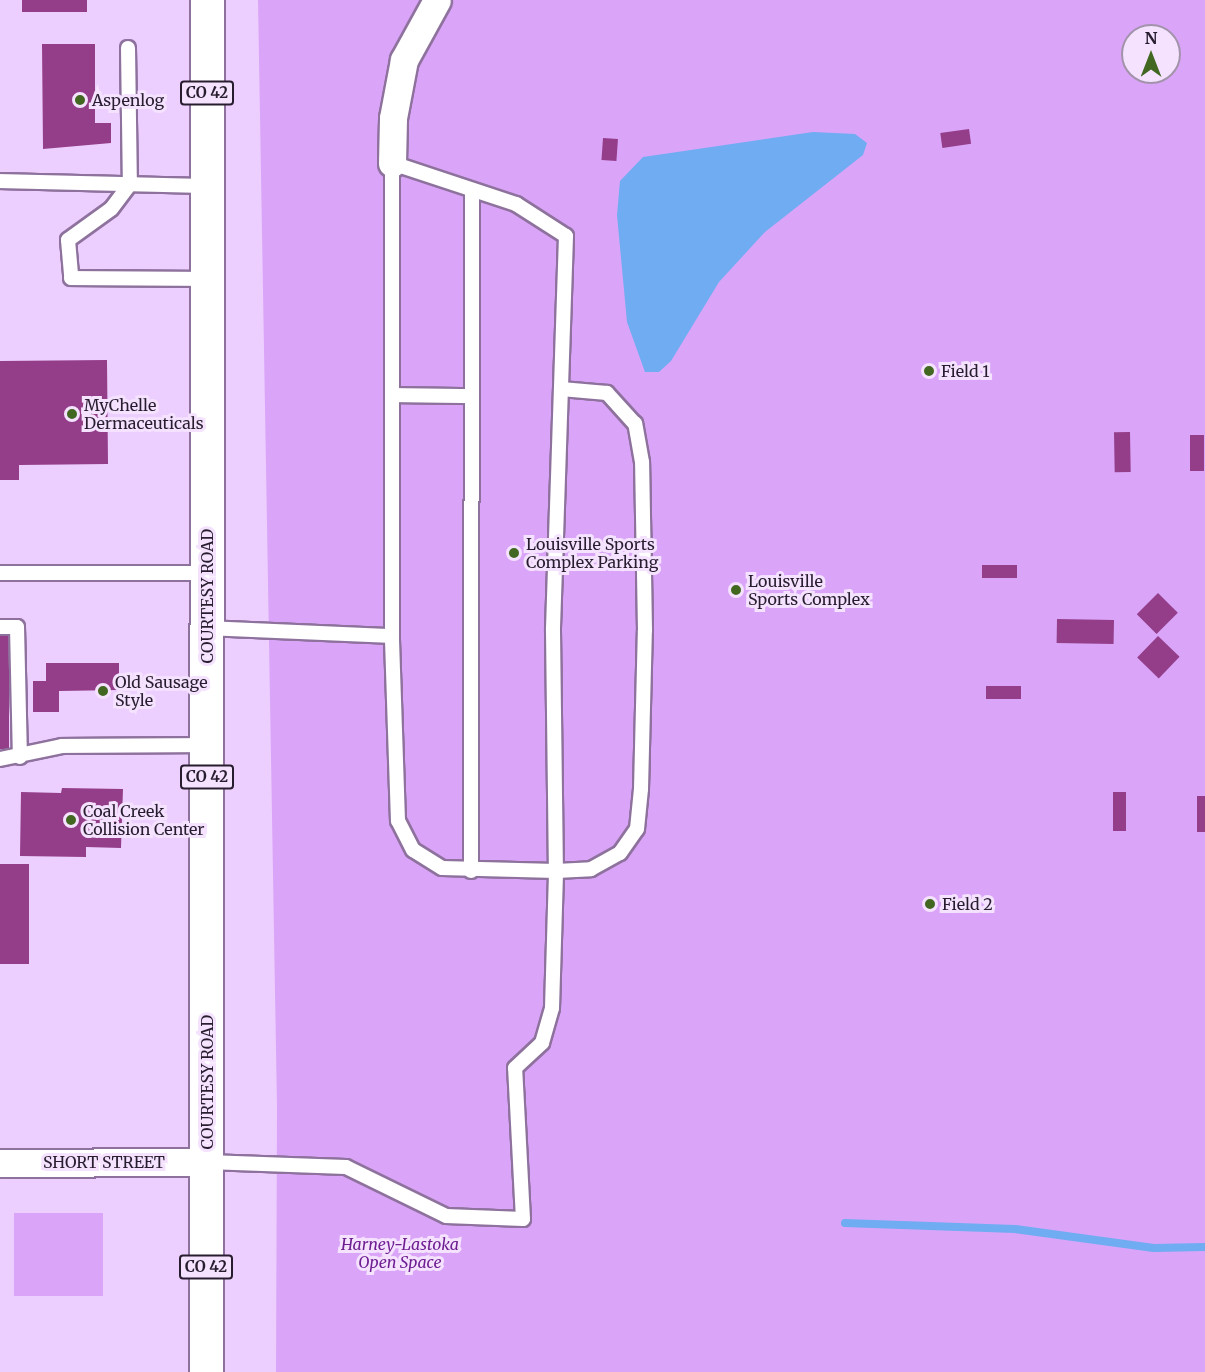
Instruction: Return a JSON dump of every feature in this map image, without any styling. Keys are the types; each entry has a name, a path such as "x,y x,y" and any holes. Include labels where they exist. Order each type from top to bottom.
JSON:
{"main road":[{"name":"COURTESY ROAD","path":"206,1372 207,0"}],"street":[{"path":"392,163 393,118 404,60 437,0"},
{"name":"SHORT STREET","path":"0,1163 207,1161"}],"lane":[{"path":"128,48 130,184 111,209 68,240 70,278 208,279"},
{"path":"207,1161 346,1167 446,1216 523,1219 515,1068 542,1043 552,1008 556,871 553,631 566,236 516,204 392,163 396,395 392,636 398,821 412,850 442,868 471,871 556,871 591,869 620,853 637,829 645,630 642,462 635,424 607,393 561,389"},
{"path":"0,181 208,186"},
{"path":"471,871 472,189"},
{"path":"396,395 471,396"},
{"path":"0,573 207,573"},
{"path":"0,627 17,627 20,757"},
{"path":"207,628 392,636"},
{"path":"0,759 20,757 62,746 207,745"}],"green space":[{"name":"Louisville Sports Complex","path":"258,0 1205,0 1205,1372 276,1372 277,1108"},
{"path":"14,1213 103,1213 103,1296 14,1296"}],"water":[{"path":"813,132 855,134 867,143 863,155 765,232 719,282 671,361 659,372 645,372 627,322 617,215 620,181 643,157"}],"building":[{"path":"22,0 87,0 87,12 22,12"},
{"path":"42,44 95,44 95,123 111,123 111,143 43,149"},
{"path":"969,129 971,144 942,148 940,133"},
{"path":"603,138 618,139 616,161 601,160"},
{"path":"107,360 108,464 19,465 19,480 0,480 0,361"},
{"path":"1114,432 1130,432 1131,472 1115,472"},
{"path":"1190,435 1204,435 1204,471 1190,471"},
{"path":"982,565 1017,565 1017,578 982,578"},
{"path":"1158,593 1178,613 1157,634 1137,614"},
{"path":"1057,619 1114,620 1114,644 1057,643"},
{"path":"0,635 9,635 9,749 0,749"},
{"path":"1158,636 1180,657 1159,678 1137,658"},
{"path":"46,663 119,663 119,690 59,691 59,712 33,712 33,681 46,681"},
{"path":"986,686 1021,686 1021,699 986,699"},
{"name":"Coal Creek Collision Center","path":"62,788 123,789 121,848 86,847 86,857 20,856 21,792 61,793"},
{"path":"1113,792 1126,792 1126,831 1113,831"},
{"path":"1197,796 1205,796 1205,832 1197,832"},
{"path":"0,864 29,864 29,964 0,964"}],"waterway":[{"path":"845,1223 1015,1229 1154,1248 1205,1247"}],"place":[{"name":"Aspenlog","path":"80,100"},
{"name":"Field 1","path":"929,371"},
{"name":"MyChelle Dermaceuticals","path":"72,414"},
{"name":"Louisville Sports Complex Parking","path":"514,553"},
{"name":"Louisville Sports Complex","path":"736,590"},
{"name":"Old Sausage Style","path":"103,691"},
{"name":"Coal Creek Collision Center","path":"71,820"},
{"name":"Field 2","path":"930,904"}],"park label":[{"name":"Harney-Lastoka Open Space","path":"400,1253"}]}
